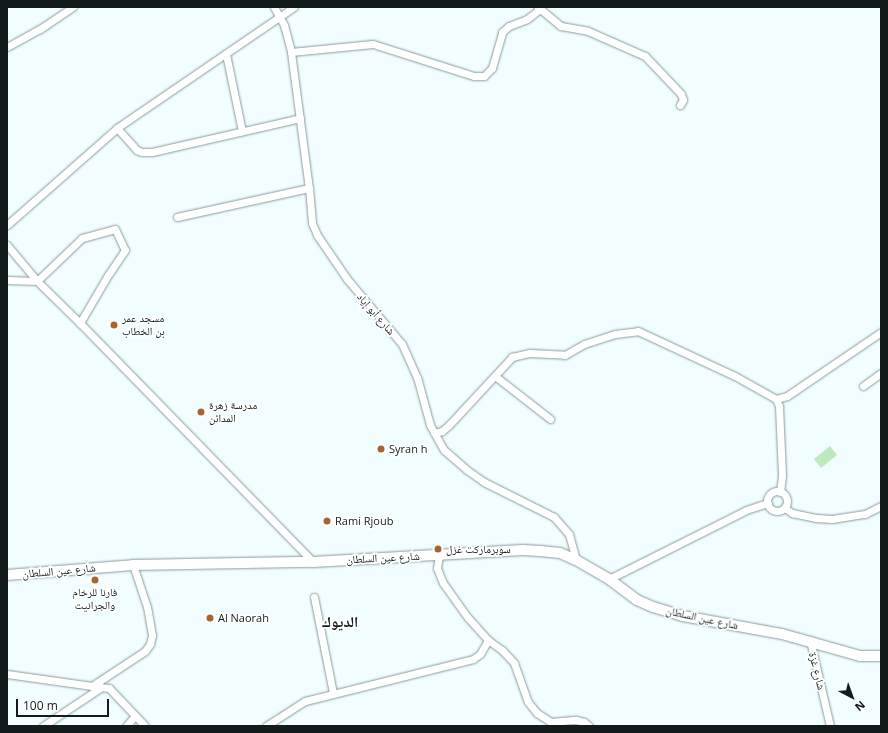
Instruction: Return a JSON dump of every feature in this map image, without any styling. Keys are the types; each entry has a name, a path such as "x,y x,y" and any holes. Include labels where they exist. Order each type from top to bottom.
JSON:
{"main road":[{"name":"شارع عين السلطان","path":"7,575 133,565 313,562 523,550 560,553 576,560 609,579 637,600 653,608 683,616 810,640 826,647 860,656 881,656"}],"street":[{"path":"7,47 40,29 73,7"},
{"name":"شارع أبو إياد","path":"274,7 280,16 291,52 309,188 312,223 316,235 347,279 402,344 417,377 434,433 444,450 474,476 554,517 569,534 576,560"},
{"path":"7,225 117,128 294,7"},
{"path":"291,52 373,44 474,76 484,76 492,68 502,32 509,26 527,19 539,8 562,26 588,31 645,56 681,94 683,100 680,105"},
{"path":"226,54 242,131"},
{"path":"117,128 133,146 142,152 152,152 300,118"},
{"path":"177,217 309,188"},
{"path":"7,280 37,281 82,238 115,228 125,250 108,275 80,323"},
{"path":"7,245 37,281 80,323 313,562"},
{"path":"434,433 442,431 450,425 512,357 538,353 565,355 584,344 615,334 638,332 735,376 776,399 780,406 782,476 780,492"},
{"path":"776,399 787,396 881,332"},
{"path":"863,386 881,373"},
{"path":"495,376 550,419"},
{"path":"768,503 771,494 780,492"},
{"path":"780,492 787,499 785,508"},
{"path":"768,503 773,510 779,511 785,508"},
{"path":"609,579 746,510 768,503"},
{"path":"785,508 792,513 816,518 832,519 865,514 881,506"},
{"path":"439,555 437,568 443,583 468,618 488,640 502,650 514,663 531,707 552,724 576,720 584,722 588,726"},
{"path":"43,726 96,687 108,676 145,651 151,640 147,607 133,565"},
{"path":"314,597 333,693"},
{"path":"266,726 305,701 472,659 480,654 488,640"},
{"name":"شارع غزة","path":"810,640 830,726"},
{"path":"7,674 109,688"},
{"path":"108,676 106,685 145,726"},
{"path":"126,726 135,716"}],"green space":[{"path":"830,446 837,455 821,468 814,459"}],"place":[{"name":"مسجد عمر بن الخطاب","path":"114,325"},
{"name":"مدرسة زهرة المدائن","path":"201,412"},
{"name":"Syran h","path":"381,449"},
{"name":"Rami Rjoub","path":"327,521"},
{"name":"سوبرماركت غزل","path":"438,549"},
{"name":"فارنا للرخام والجرانيت","path":"95,580"},
{"name":"Al Naorah","path":"210,618"}],"district":[{"name":"الديوك","path":"340,622"}]}
